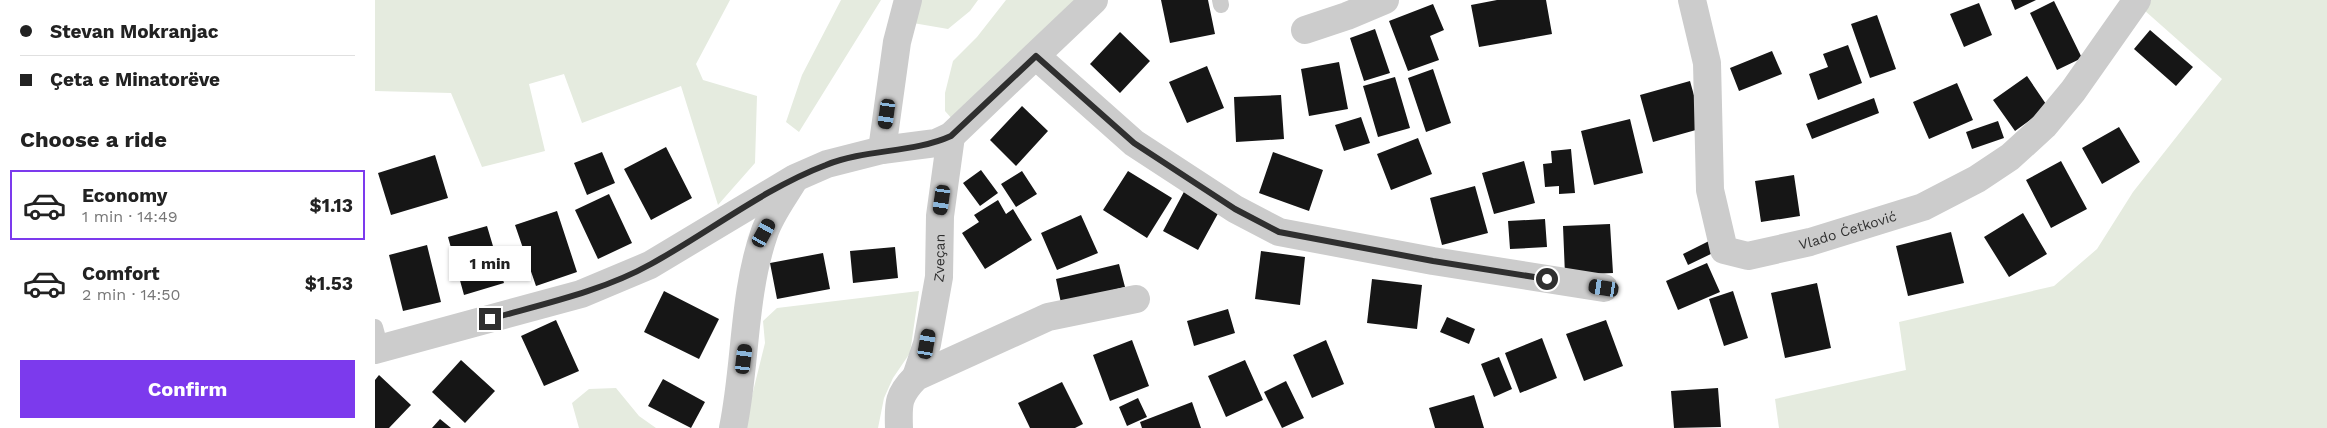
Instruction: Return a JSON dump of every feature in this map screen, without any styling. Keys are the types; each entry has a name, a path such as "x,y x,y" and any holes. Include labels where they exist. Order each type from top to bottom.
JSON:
{"street":[{"path":"882,150 897,42 908,0"},
{"path":"377,342 581,294 649,266 795,178 827,164 882,150 936,143 951,136 1094,0"},
{"path":"1305,30 1347,16 1385,0"},
{"name":"Vlado Ćetković","path":"1692,0 1707,63 1710,190 1724,250 1748,256 1810,242 1923,207 1983,175 2010,157 2044,126 2073,91 2137,0"},
{"path":"1036,56 1134,143 1235,209 1279,232 1433,261 1604,288"},
{"name":"Zveçan","path":"916,377 927,344 939,277 940,216 951,136"},
{"path":"733,428 739,398 753,282 764,233 795,178"},
{"name":"Zveçan","path":"899,428 898,402 905,388 916,377 1049,317 1136,299"}],"shaded area":[{"path":"375,0 730,0 696,64 703,80 757,96 755,163 718,205 681,86 582,123 564,74 529,84 545,151 482,167 451,93 375,91"},
{"path":"841,0 881,0 799,132 786,122 802,75"},
{"path":"920,0 978,0 970,11 948,29 913,23"},
{"path":"1006,0 1079,0 953,120 945,111 945,93 953,61 977,37"},
{"path":"2151,0 2327,0 2327,428 1779,428 1775,399 1906,370 1899,322 2054,286 2097,249 2133,192 2222,79 2144,10"},
{"path":"919,291 910,353 893,378 884,398 878,428 744,428 765,343 763,321 777,308"},
{"path":"616,388 639,416 656,428 579,428 572,403 589,389"}],"building":[{"path":"1161,0 1208,0 1215,34 1170,43"},
{"path":"1497,0 1546,0 1552,34 1479,47 1471,5"},
{"path":"2011,0 2036,0 2015,10"},
{"path":"2054,1 2082,58 2057,70 2030,13"},
{"path":"1979,3 1992,35 1964,47 1950,14"},
{"path":"1433,4 1444,30 1430,36 1439,60 1408,71 1389,21"},
{"path":"1877,15 1896,69 1870,78 1851,24"},
{"path":"1375,29 1390,73 1364,81 1350,38"},
{"path":"2150,30 2193,67 2176,86 2134,49"},
{"path":"1120,32 1150,61 1120,93 1090,64"},
{"path":"1848,45 1862,83 1818,100 1809,74 1828,67 1823,54"},
{"path":"1772,51 1782,74 1739,91 1730,68"},
{"path":"1339,62 1348,109 1309,116 1301,69"},
{"path":"1207,66 1224,108 1187,123 1169,82"},
{"path":"1433,69 1451,123 1426,132 1408,78"},
{"path":"2027,76 2048,107 2015,131 1993,100"},
{"path":"1395,77 1410,128 1378,137 1363,86"},
{"path":"1690,81 1703,128 1653,142 1640,95"},
{"path":"1957,83 1973,120 1929,139 1913,102"},
{"path":"1281,95 1284,139 1236,142 1234,97"},
{"path":"1874,98 1879,113 1812,139 1806,124"},
{"path":"1022,106 1048,131 1016,166 990,140"},
{"path":"1361,117 1370,143 1344,151 1335,125"},
{"path":"1630,119 1643,173 1594,185 1581,131"},
{"path":"1998,121 2004,138 1972,149 1966,132"},
{"path":"2119,127 2140,162 2102,184 2082,148"},
{"path":"1418,138 1432,174 1391,190 1377,154"},
{"path":"666,147 692,198 651,220 624,169"},
{"path":"1571,149 1575,193 1559,194 1559,186 1545,187 1543,164 1552,163 1551,151"},
{"path":"602,152 615,183 587,195 574,163"},
{"path":"1273,152 1323,170 1309,211 1259,193"},
{"path":"435,155 448,198 391,215 378,173"},
{"path":"1524,161 1535,203 1494,214 1482,173"},
{"path":"2061,161 2087,209 2051,228 2026,180"},
{"path":"981,170 998,193 980,206 963,183"},
{"path":"1022,171 1037,194 1016,207 1001,184"},
{"path":"1128,171 1172,198 1147,238 1103,210"},
{"path":"1794,175 1800,216 1761,222 1755,181"},
{"path":"1475,186 1488,233 1442,245 1430,198"},
{"path":"1186,188 1221,208 1198,250 1163,231"},
{"path":"609,194 632,243 598,259 575,210"},
{"path":"998,200 1006,214 1013,209 1032,240 985,269 962,233 979,222 974,215"},
{"path":"557,211 577,272 536,286 515,225"},
{"path":"2023,213 2047,254 2009,277 1984,237"},
{"path":"1081,215 1098,253 1057,270 1041,233"},
{"path":"1545,219 1547,247 1510,249 1508,221"},
{"path":"1610,224 1613,273 1565,275 1563,226"},
{"path":"487,226 504,283 464,295 448,237"},
{"path":"1951,232 1964,283 1908,296 1896,246"},
{"path":"1709,241 1715,252 1688,265 1683,254"},
{"path":"427,245 441,302 403,311 389,255"},
{"path":"895,247 898,278 853,283 850,251"},
{"path":"1261,251 1305,257 1300,305 1255,299"},
{"path":"823,253 830,289 777,299 770,263"},
{"path":"1707,263 1720,292 1678,310 1666,281"},
{"path":"1119,264 1125,287 1061,303 1056,279"},
{"path":"1372,279 1422,285 1417,329 1367,323"},
{"path":"1817,283 1831,348 1785,358 1771,293"},
{"path":"664,291 719,319 699,359 644,332"},
{"path":"1733,291 1748,338 1724,346 1709,299"},
{"path":"1228,309 1235,333 1194,346 1187,321"},
{"path":"1447,317 1475,329 1469,344 1440,332"},
{"path":"556,320 579,371 544,386 521,336"},
{"path":"1606,320 1623,366 1584,381 1566,334"},
{"path":"1542,338 1557,378 1520,393 1505,353"},
{"path":"1132,340 1149,386 1110,401 1093,355"},
{"path":"1326,340 1344,384 1312,398 1293,355"},
{"path":"1499,357 1512,389 1494,397 1481,364"},
{"path":"461,360 495,391 465,423 432,392"},
{"path":"1245,360 1263,400 1226,417 1208,376"},
{"path":"379,375 411,405 389,428 375,428 375,380"},
{"path":"663,379 705,402 691,428 648,406"},
{"path":"1286,381 1304,418 1282,428 1264,392"},
{"path":"1062,382 1083,424 1075,428 1030,428 1018,403"},
{"path":"1718,388 1721,427 1674,428 1671,391"},
{"path":"1474,395 1484,428 1435,428 1429,408"},
{"path":"1138,398 1147,417 1127,426 1119,407"},
{"path":"1192,402 1201,428 1142,428 1140,422"},
{"path":"440,419 451,428 432,428"}],"route":[{"path":"490,319 581,294 649,266 795,178 827,164 882,150 936,143 951,136 1036,56 1134,143 1235,209 1279,232 1433,261 1547,279"}]}
